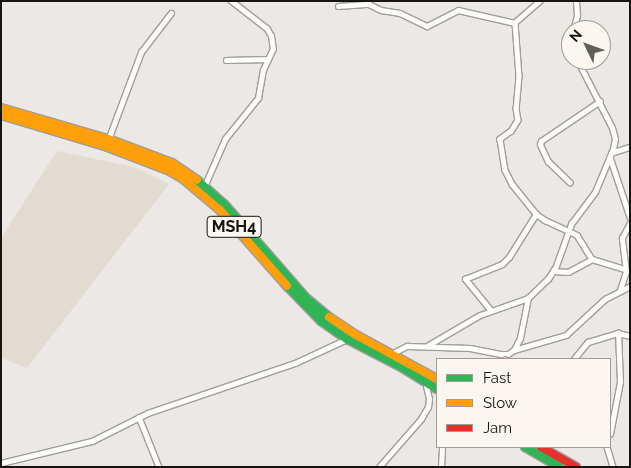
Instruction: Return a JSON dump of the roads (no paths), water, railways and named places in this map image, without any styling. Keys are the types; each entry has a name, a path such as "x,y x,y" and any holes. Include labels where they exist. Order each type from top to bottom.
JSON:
{"main road":[{"name":"MSH4","path":"1,108 107,142 168,170 203,189 224,204 305,297 324,314 356,335 436,378"},
{"name":"MSH4","path":"1,115 107,142"},
{"name":"MSH4","path":"203,189 301,302 321,321 347,339 436,388"},
{"path":"527,448 559,467"},
{"path":"543,448 576,467"}],"street":[{"path":"203,189 225,139 258,98 262,70 273,49 271,36 267,29 231,1"},
{"path":"515,23 540,1"},
{"path":"576,1 576,20"},
{"path":"338,6 369,4 381,10 400,13 426,26 458,10 515,23"},
{"path":"107,142 141,52 171,13"},
{"path":"515,23 519,76 516,108 518,120 511,132 502,135 500,144 505,170 512,184 536,214 582,240 592,259 626,269"},
{"path":"226,60 268,58"},
{"path":"426,347 452,329 491,311 528,298 548,279 571,224 595,192 611,155 615,139 600,101 583,70"},
{"path":"570,183 548,162 540,145 541,141 600,101"},
{"path":"611,155 630,147"},
{"path":"611,155 630,217"},
{"path":"491,311 465,278 502,264 509,257 536,214"},
{"path":"620,290 626,269 622,238 630,223"},
{"path":"552,271 568,272 592,259"},
{"path":"505,358 514,350 566,335 600,304 620,290 630,286"},
{"path":"514,350 520,338 528,298"},
{"path":"611,429 620,382 618,333"},
{"path":"575,358 588,342 618,333 630,336"},
{"path":"1,463 92,441 139,417 288,366 356,335"},
{"path":"384,358 407,346 470,348 508,354"},
{"path":"386,467 381,464 421,419 428,408 429,399 424,381"},
{"path":"139,417 159,467"},
{"path":"441,467 442,448"},
{"path":"607,448 613,467"}]}
